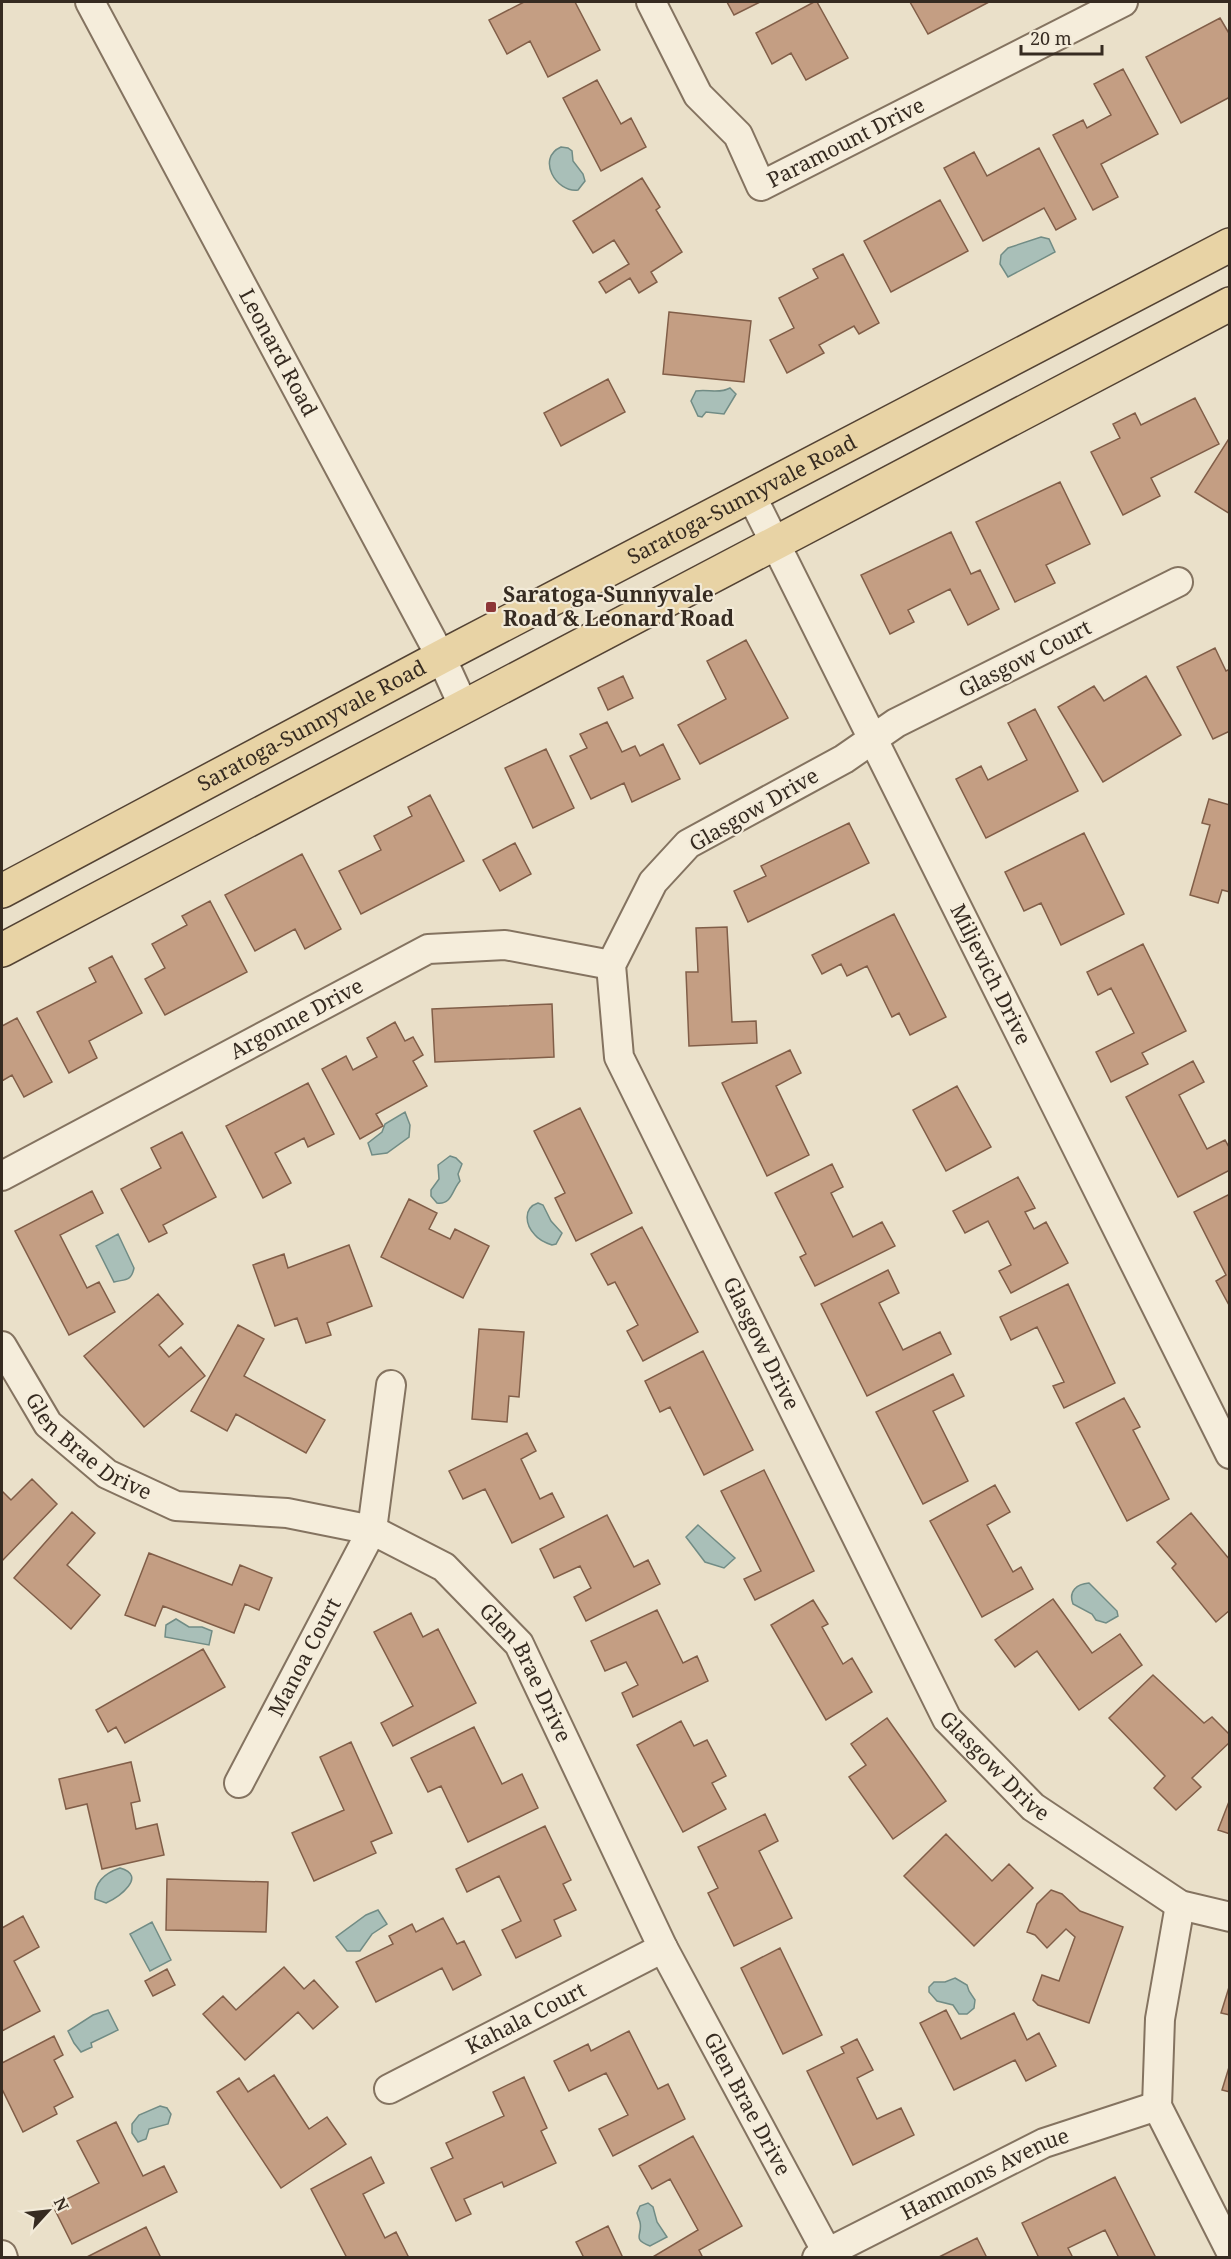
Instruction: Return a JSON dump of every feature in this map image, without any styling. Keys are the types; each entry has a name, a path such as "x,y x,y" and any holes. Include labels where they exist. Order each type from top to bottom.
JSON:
{"main road":[{"name":"Saratoga-Sunnyvale Road","path":"2,891 441,657 1230,245"},
{"path":"2,950 463,705 775,544 1230,304"}],"street":[{"name":"Leonard Road","path":"90,2 441,657 463,705"},
{"name":"Paramount Drive","path":"651,2 698,95 738,135 761,186 1123,2"},
{"name":"Miljevich Drive","path":"751,495 1230,1454"},
{"name":"Glasgow Court","path":"873,738 896,723 1178,582"},
{"name":"Glasgow Drive","path":"873,738 844,759 688,844 653,882 611,965 619,1057 947,1719 1033,1807 1180,1905 1230,1917"},
{"name":"Argonne Drive","path":"2,1176 428,949 505,945 611,965"},
{"name":"Glen Brae Drive","path":"2,1346 48,1424 107,1474 176,1506 287,1513 372,1530 444,1567 519,1644 663,1948 824,2256"},
{"path":"372,1530 391,1385"},
{"name":"Manoa Court","path":"238,1783 372,1530"},
{"path":"1180,1905 1160,2019 1157,2106 1230,2250"},
{"name":"Kahala Court","path":"389,2089 663,1948"},
{"name":"Hammons Avenue","path":"824,2256 1044,2143 1157,2106"}],"water":[{"path":"561,147 572,151 573,161 583,174 585,181 578,190 563,186 552,174 550,159"},
{"path":"1041,237 1049,239 1055,252 1008,277 1000,264 1001,255 1008,248"},
{"path":"730,388 736,394 724,414 706,412 702,417 698,416 691,401 696,391 722,391"},
{"path":"405,1112 410,1125 409,1137 387,1153 372,1155 368,1143 382,1132 385,1124"},
{"path":"450,1156 462,1164 458,1174 460,1181 446,1202 437,1203 431,1196 431,1190 439,1179 438,1165"},
{"path":"538,1203 543,1205 551,1221 562,1233 556,1244 552,1245 541,1240 529,1226 528,1213 533,1205"},
{"path":"118,1234 134,1268 129,1278 114,1282 96,1246"},
{"path":"698,1525 735,1558 724,1568 705,1562 686,1537"},
{"path":"1089,1583 1117,1611 1118,1616 1106,1623 1096,1620 1092,1614 1073,1604 1072,1595 1075,1589"},
{"path":"176,1619 189,1627 202,1627 212,1631 209,1645 165,1637 166,1625"},
{"path":"120,1868 131,1876 131,1881 124,1891 106,1903 95,1899 96,1888 102,1879"},
{"path":"378,1910 387,1924 372,1934 360,1951 347,1951 336,1937 366,1915"},
{"path":"152,1922 171,1960 150,1971 130,1934"},
{"path":"955,1978 967,1985 975,2000 974,2008 967,2014 959,2014 953,2005 937,2001 929,1992 929,1987 934,1982 945,1982"},
{"path":"108,2010 118,2030 91,2043 92,2047 81,2052 68,2031 93,2015"},
{"path":"160,2106 167,2108 171,2114 168,2124 149,2129 146,2139 138,2142 132,2133 132,2124 139,2115"},
{"path":"648,2203 653,2207 657,2222 667,2237 650,2246 639,2239 641,2226 637,2213 640,2206"}],"building":[{"path":"524,2 575,2 600,50 548,77 530,41 507,54 489,20"},
{"path":"727,2 760,2 734,15"},
{"path":"817,2 848,58 806,80 791,53 772,64 756,33"},
{"path":"910,2 989,2 928,34"},
{"path":"1220,18 1230,35 1230,97 1181,123 1146,57"},
{"path":"1123,69 1158,134 1101,164 1118,197 1093,210 1053,135 1083,120 1087,128 1111,115 1094,84"},
{"path":"597,80 621,124 631,118 646,147 601,171 563,98"},
{"path":"1039,148 1076,219 1056,230 1044,208 983,241 944,168 974,152 987,176"},
{"path":"642,178 660,207 656,210 682,252 651,272 657,282 639,293 630,278 606,293 599,282 629,264 614,240 593,253 573,221"},
{"path":"940,200 968,251 891,292 864,241"},
{"path":"843,254 879,323 859,334 854,326 819,345 824,353 787,373 770,340 794,328 779,298 818,278 813,269"},
{"path":"669,312 751,321 744,382 663,374"},
{"path":"608,379 625,412 561,446 544,413"},
{"path":"1195,398 1219,444 1151,478 1160,496 1123,515 1091,452 1120,438 1113,424 1135,413 1141,425"},
{"path":"1230,437 1230,514 1195,492"},
{"path":"1060,482 1090,544 1046,565 1055,583 1015,602 976,522"},
{"path":"951,532 971,574 980,570 999,609 968,625 950,589 908,610 914,622 890,634 861,575"},
{"path":"746,640 788,718 700,764 678,725 726,699 707,661"},
{"path":"1215,648 1226,671 1230,669 1230,731 1213,739 1177,667"},
{"path":"623,676 633,698 608,710 598,688"},
{"path":"1146,676 1181,735 1103,782 1058,707 1094,686 1104,701"},
{"path":"1035,709 1078,791 986,838 956,779 981,766 988,780 1027,760 1008,723"},
{"path":"607,722 622,752 635,746 640,756 663,744 680,779 632,802 624,783 591,799 570,756 587,748 580,734"},
{"path":"546,749 574,808 533,828 505,768"},
{"path":"430,795 464,861 361,914 339,871 381,850 374,836 412,816 408,807"},
{"path":"1209,799 1230,805 1230,892 1222,890 1218,903 1190,895 1210,825 1202,823"},
{"path":"849,823 869,863 748,922 734,891 766,876 761,866"},
{"path":"1084,833 1124,914 1061,945 1041,903 1024,911 1005,872"},
{"path":"515,843 531,874 500,891 483,860"},
{"path":"302,854 341,929 305,949 295,929 255,951 225,895"},
{"path":"210,901 247,972 165,1015 145,979 165,968 152,944 187,925 182,916"},
{"path":"894,914 946,1017 910,1035 899,1013 892,1017 867,966 847,976 841,964 822,974 812,955"},
{"path":"727,927 732,1022 756,1021 757,1043 689,1046 686,972 698,972 696,928"},
{"path":"1143,944 1186,1031 1142,1053 1148,1064 1111,1082 1096,1052 1134,1033 1111,988 1098,995 1087,972"},
{"path":"112,956 142,1013 89,1041 97,1058 69,1073 37,1012 96,982 89,968"},
{"path":"552,1004 554,1057 435,1062 432,1009"},
{"path":"17,1018 52,1082 24,1097 12,1075 2,1081 2,1026"},
{"path":"395,1022 405,1041 413,1037 423,1055 413,1061 427,1086 376,1114 383,1126 360,1139 322,1069 346,1056 353,1070 377,1057 367,1038"},
{"path":"790,1050 801,1073 776,1086 809,1155 767,1176 722,1083"},
{"path":"1193,1061 1204,1082 1179,1095 1207,1149 1225,1140 1230,1149 1230,1170 1178,1197 1126,1097"},
{"path":"308,1083 334,1134 308,1147 304,1138 275,1153 291,1183 263,1198 226,1126"},
{"path":"957,1086 991,1147 946,1171 913,1110"},
{"path":"580,1108 632,1213 576,1241 555,1198 565,1193 534,1131"},
{"path":"182,1132 216,1197 163,1225 167,1233 149,1242 121,1189 161,1168 151,1148"},
{"path":"832,1164 843,1187 831,1193 853,1237 882,1222 895,1246 815,1286 800,1257 806,1254 775,1193"},
{"path":"1018,1177 1035,1208 1025,1212 1034,1229 1046,1222 1068,1263 1011,1293 999,1271 1011,1265 988,1221 965,1233 953,1211"},
{"path":"92,1191 103,1213 60,1235 87,1288 99,1282 115,1312 69,1335 15,1231"},
{"path":"1230,1194 1230,1307 1216,1281 1226,1275 1194,1212"},
{"path":"409,1199 437,1213 429,1229 450,1239 455,1229 489,1246 463,1298 381,1257"},
{"path":"642,1227 698,1332 643,1361 627,1331 638,1325 615,1282 608,1285 591,1254"},
{"path":"349,1245 372,1306 327,1323 331,1335 306,1343 297,1318 275,1326 253,1265 284,1254 288,1268"},
{"path":"888,1270 899,1293 879,1303 903,1350 940,1332 951,1354 867,1396 821,1304"},
{"path":"1068,1284 1115,1383 1064,1408 1053,1386 1064,1382 1037,1327 1011,1340 1000,1317"},
{"path":"158,1294 183,1324 159,1345 169,1357 181,1347 205,1376 144,1427 84,1356"},
{"path":"238,1325 264,1339 244,1376 325,1420 306,1453 236,1414 227,1431 191,1411"},
{"path":"479,1329 524,1332 519,1397 509,1396 507,1422 472,1419"},
{"path":"703,1351 753,1450 704,1475 670,1407 660,1412 645,1381"},
{"path":"953,1374 964,1396 933,1411 968,1481 923,1504 876,1412"},
{"path":"1124,1398 1140,1427 1133,1430 1169,1499 1127,1521 1076,1423"},
{"path":"527,1433 536,1451 521,1459 540,1499 552,1493 564,1517 512,1543 485,1489 463,1499 449,1471"},
{"path":"764,1470 814,1571 755,1600 744,1579 761,1571 721,1491"},
{"path":"32,1479 57,1504 2,1561 2,1491 11,1500"},
{"path":"995,1485 1010,1512 987,1525 1013,1572 1021,1567 1033,1589 982,1617 930,1521"},
{"path":"72,1512 95,1533 67,1565 100,1595 71,1629 14,1578"},
{"path":"1191,1513 1230,1560 1230,1610 1216,1622 1172,1568 1176,1564 1157,1542"},
{"path":"607,1515 634,1567 648,1560 660,1584 586,1621 574,1597 591,1588 580,1566 554,1578 540,1549"},
{"path":"149,1553 232,1585 240,1565 272,1578 259,1610 245,1604 234,1633 163,1606 155,1626 125,1615"},
{"path":"1053,1599 1092,1653 1120,1634 1142,1665 1079,1710 1037,1651 1015,1667 995,1640"},
{"path":"813,1600 828,1624 822,1627 843,1664 852,1658 872,1692 826,1720 771,1625"},
{"path":"657,1610 683,1663 697,1656 708,1681 633,1717 622,1693 638,1685 626,1662 605,1671 591,1641"},
{"path":"411,1613 423,1637 438,1629 476,1703 393,1746 381,1723 413,1706 374,1632"},
{"path":"203,1649 225,1687 125,1743 116,1727 108,1732 96,1710"},
{"path":"1153,1675 1204,1723 1212,1717 1230,1735 1230,1742 1192,1778 1201,1787 1176,1810 1154,1788 1165,1776 1109,1718"},
{"path":"887,1718 946,1801 893,1839 849,1777 866,1765 851,1744"},
{"path":"681,1721 694,1746 707,1740 726,1776 712,1783 726,1809 683,1832 637,1745"},
{"path":"474,1727 502,1784 522,1774 538,1808 468,1842 441,1786 428,1792 411,1758"},
{"path":"351,1742 392,1833 371,1842 376,1853 314,1881 292,1833 344,1810 320,1757"},
{"path":"131,1762 140,1801 131,1803 136,1829 157,1824 164,1855 102,1869 87,1804 66,1809 59,1779"},
{"path":"1230,1799 1230,1834 1218,1830"},
{"path":"765,1814 778,1841 759,1851 792,1918 734,1946 708,1893 718,1888 698,1847"},
{"path":"545,1826 571,1880 563,1884 576,1910 554,1920 561,1936 516,1958 502,1930 521,1921 499,1876 467,1892 456,1869"},
{"path":"946,1834 992,1881 1009,1864 1033,1888 974,1946 904,1876"},
{"path":"167,1879 268,1882 266,1932 166,1930"},
{"path":"1051,1890 1062,1894 1080,1911 1123,1927 1089,2023 1038,2005 1033,2000 1042,1975 1059,1981 1075,1937 1066,1929 1047,1948 1035,1935 1027,1932 1037,1904"},
{"path":"23,1916 39,1947 14,1961 40,2011 2,2031 2,1928"},
{"path":"443,1918 457,1944 464,1941 481,1975 453,1990 442,1968 376,2002 356,1962 393,1944 389,1936 412,1924 416,1932"},
{"path":"780,1948 822,2035 783,2054 741,1968"},
{"path":"284,1967 304,1989 314,1980 338,2007 313,2029 298,2012 245,2060 203,2014 223,1996 236,2010"},
{"path":"167,1969 175,1985 153,1996 145,1981"},
{"path":"1230,1984 1230,2015 1221,2013"},
{"path":"946,2010 961,2039 1014,2013 1027,2040 1039,2033 1056,2066 1026,2081 1015,2060 954,2090 920,2023"},
{"path":"629,2031 658,2089 668,2084 685,2119 613,2156 599,2129 628,2115 606,2073 569,2091 554,2061 588,2044 591,2051"},
{"path":"54,2036 63,2055 54,2060 73,2097 54,2107 57,2114 23,2132 2,2089 2,2063"},
{"path":"857,2039 873,2070 857,2078 877,2119 901,2108 914,2135 853,2165 807,2071 844,2053 841,2047"},
{"path":"1230,2064 1230,2092 1222,2090"},
{"path":"274,2075 309,2129 327,2117 346,2144 281,2188 217,2092 239,2078 248,2092"},
{"path":"524,2077 547,2128 541,2131 556,2163 504,2187 502,2182 464,2199 471,2214 456,2221 431,2168 453,2158 446,2143 504,2116 493,2092"},
{"path":"116,2122 143,2176 164,2166 177,2192 72,2244 53,2206 99,2183 77,2141"},
{"path":"693,2136 742,2226 699,2250 703,2258 651,2258 698,2230 670,2179 652,2189 639,2166"},
{"path":"371,2157 384,2183 363,2194 385,2238 396,2232 409,2258 347,2258 311,2189"},
{"path":"1115,2177 1156,2258 1119,2258 1105,2230 1068,2248 1073,2258 1039,2258 1022,2223"},
{"path":"608,2226 623,2258 580,2258 583,2256 576,2242"},
{"path":"146,2227 161,2258 85,2258"},
{"path":"977,2238 987,2258 937,2258"}],"place":[{"name":"Saratoga-Sunnyvale Road & Leonard Road","path":"491,607"}]}
